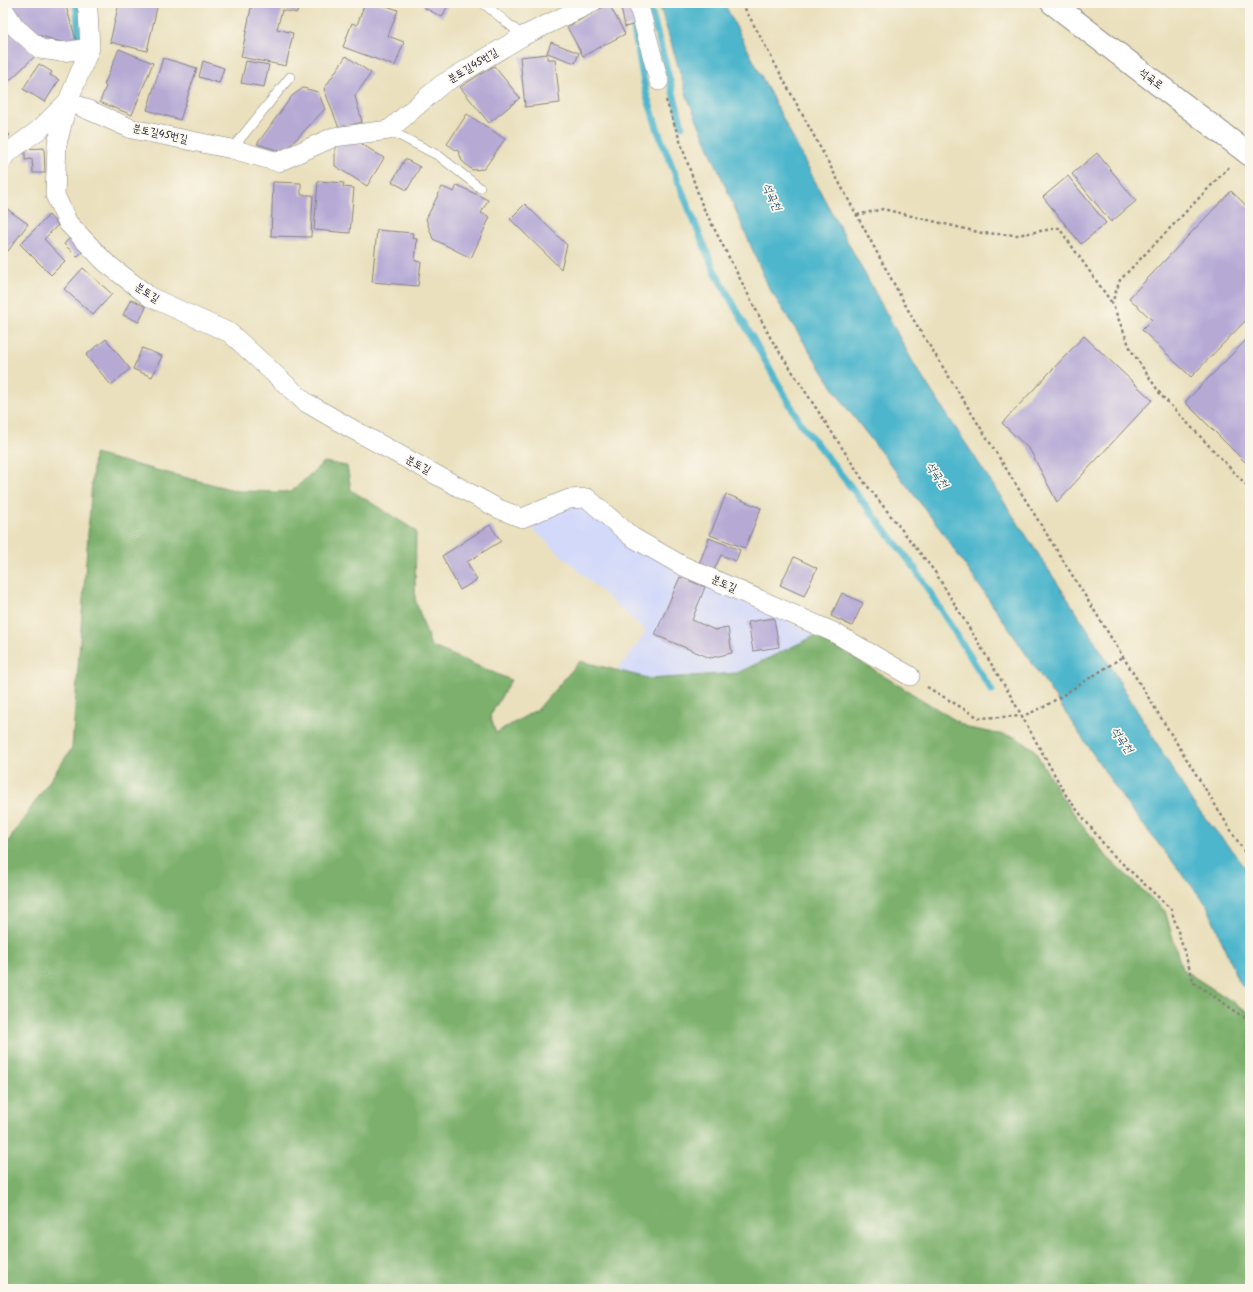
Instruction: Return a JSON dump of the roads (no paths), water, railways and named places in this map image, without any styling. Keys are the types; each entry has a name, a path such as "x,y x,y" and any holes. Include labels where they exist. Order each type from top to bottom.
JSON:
{"street":[{"name":"분토길","path":"86,3 88,10 90,48 68,101 57,144 55,195 68,223 105,262 150,297 230,333 305,402 499,509 522,518 569,498 587,498 632,537 681,565 833,632 910,676"},
{"name":"분토길45번길","path":"68,101 132,130 232,149 278,162 334,137 389,130 441,85 523,36 592,3"},
{"path":"638,3 659,81"},
{"name":"석곡로","path":"1052,3 1247,152"},
{"path":"3,8 15,27 40,49 62,52 90,48"},
{"name":"분토길","path":"3,159 6,154 40,129 68,101"}],"lane":[{"path":"483,3 523,36"},
{"path":"232,149 290,78"},
{"path":"389,130 439,156 480,188"}],"water":[{"name":"석곡천","path":"659,3 724,3 821,193 915,366 1090,633 1193,803 1250,873 1250,992 1239,983 1207,905 1126,803 938,526 843,403 769,288 688,99"}],"waterway":[{"path":"76,3 79,43"},
{"path":"649,3 682,126"},
{"path":"634,29 646,93 659,134 714,270 801,424 912,564 992,691"}]}
